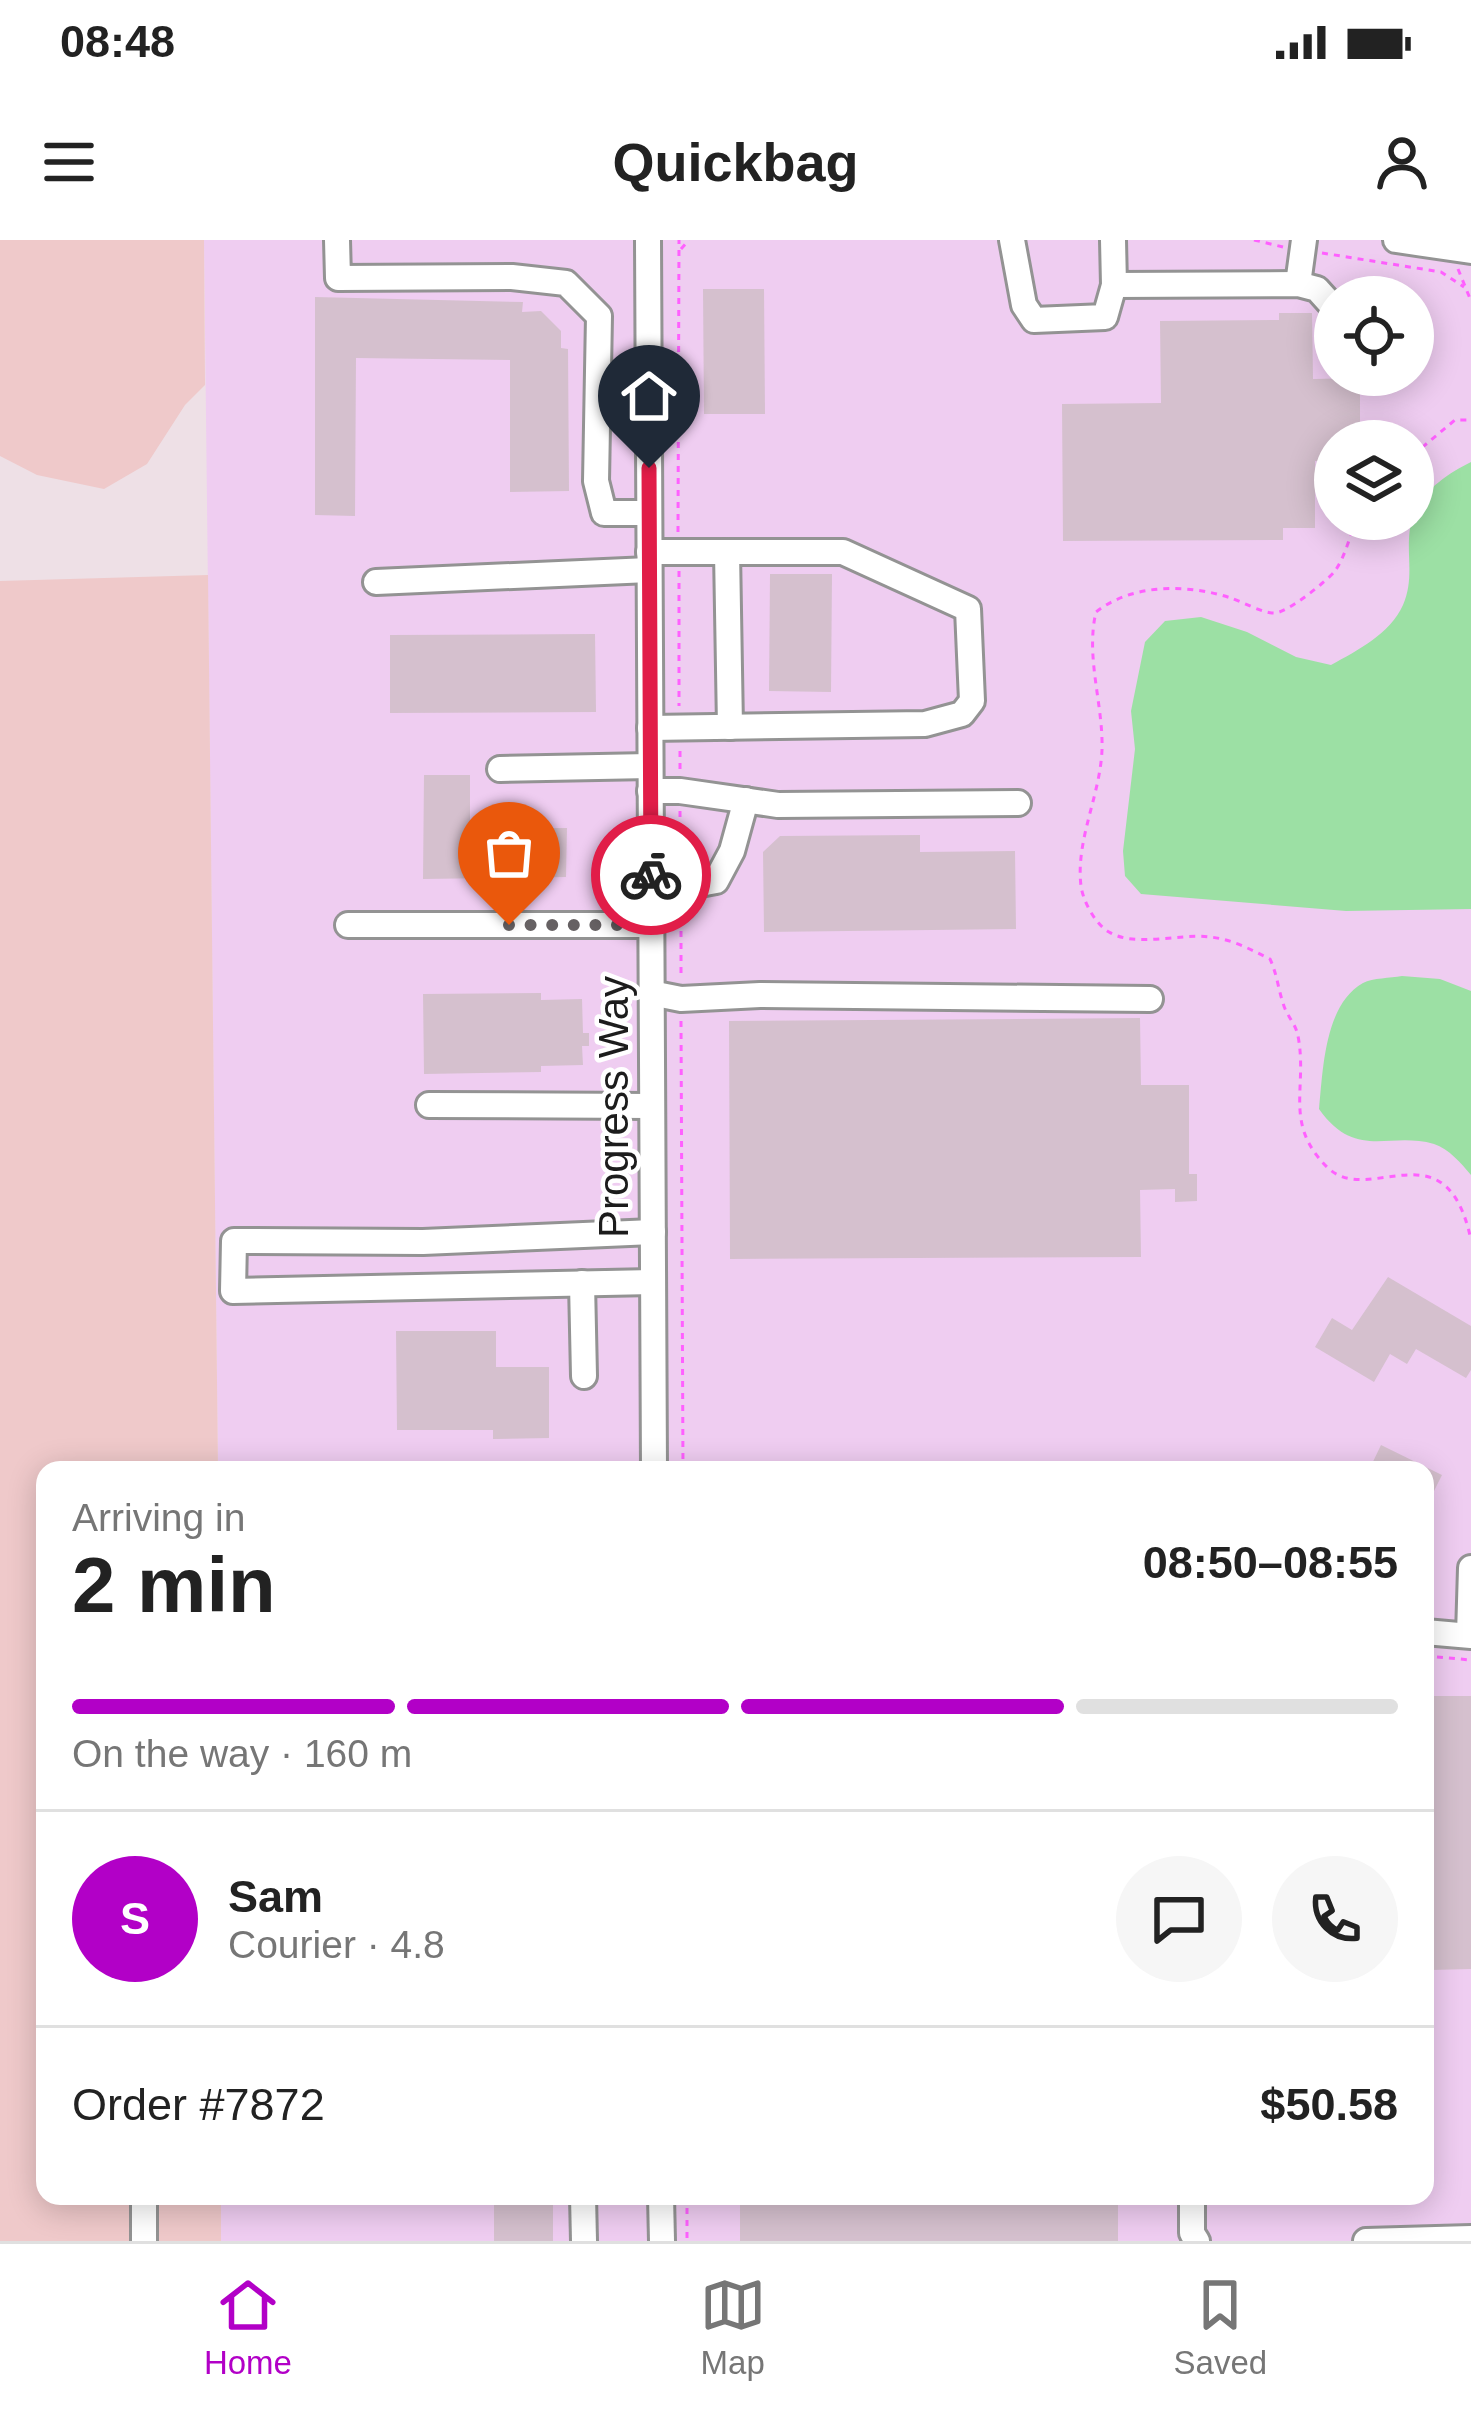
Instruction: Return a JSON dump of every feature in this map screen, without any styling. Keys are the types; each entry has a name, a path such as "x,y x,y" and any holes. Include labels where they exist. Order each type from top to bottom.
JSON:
{"street":[{"path":"337,240 338,278 512,277 566,283 599,316 596,482 604,513 649,513"},
{"name":"Progress Way","path":"648,240 654,1461"},
{"path":"1012,240 1024,305 1034,320 1105,317 1114,285 1113,240"},
{"path":"1396,240 1465,261"},
{"path":"1298,284 1304,245"},
{"path":"1114,285 1298,284 1314,288"},
{"path":"376,582 649,561 679,552 843,552 968,609 972,701 962,714 925,724 650,728"},
{"path":"727,552 730,727"},
{"path":"500,769 650,778 680,791 820,806 1018,803"},
{"path":"651,892 716,881 732,850 746,800"},
{"path":"348,925 651,925"},
{"path":"651,993 681,999 760,995 1150,999"},
{"path":"429,1105 652,1106"},
{"path":"653,1232 429,1241 234,1241 232,1291 653,1282"},
{"path":"429,1241 433,1287"},
{"path":"582,1283 584,1376"},
{"path":"1434,1634 1470,1644 1471,1568"},
{"path":"144,2205 144,2241"},
{"path":"583,2205 584,2241"},
{"path":"661,2205 662,2241"},
{"path":"1192,2205 1192,2234 1197,2241"},
{"path":"1366,2241 1471,2239"}],"path":[{"path":"679,240 682,1461"},
{"path":"680,250 689,240"},
{"path":"1254,240 1441,272 1454,278 1471,301"},
{"path":"1465,261 1471,275"},
{"path":"1434,438 1456,420 1471,420"},
{"path":"1348,540 1335,571 1287,610 1273,614 1217,593 1180,589 1144,591 1111,601 1096,612 1093,662 1103,745 1081,860 1081,890 1095,918 1110,933 1128,938 1210,937 1270,959 1280,980 1282,1002 1298,1033 1298,1118 1315,1153 1331,1172 1350,1179 1417,1173 1440,1181 1466,1215 1471,1240"},
{"path":"1434,1654 1470,1644"},
{"path":"687,2205 687,2241"}],"shaded area":[{"path":"0,240 204,240 205,385 185,405 147,464 104,489 37,475 0,456"},
{"path":"204,240 1471,240 1471,2241 221,2241 221,2205 1434,2205 1434,1461 218,1461"},
{"path":"1471,462 1471,909 1346,911 1141,894 1125,876 1123,851 1135,749 1131,711 1145,642 1165,621 1201,617 1247,632 1296,657 1331,665 1372,640 1397,615 1408,588 1409,540 1434,540 1434,487"},
{"path":"208,575 218,1461 36,1461 36,2205 221,2205 221,2241 0,2241 0,581"},
{"path":"1402,976 1440,979 1471,991 1471,1175 1439,1146 1346,1135 1319,1109 1324,1058 1340,1007 1363,983"}],"building":[{"path":"703,289 764,289 765,414 704,414"},
{"path":"315,297 523,302 522,312 541,311 561,331 561,348 568,349 569,491 510,492 510,360 356,358 355,516 315,515"},
{"path":"1279,313 1312,313 1314,396 1360,396 1360,420 1314,420 1314,528 1283,528 1283,540 1063,541 1062,404 1161,403 1160,321 1279,320"},
{"path":"770,574 832,574 831,692 769,691"},
{"path":"595,634 596,712 390,713 390,635"},
{"path":"424,775 470,775 470,829 567,828 566,877 423,879"},
{"path":"920,835 920,852 1015,851 1016,929 764,932 763,852 780,836"},
{"path":"541,993 541,1000 582,999 583,1033 589,1033 589,1046 582,1046 583,1065 541,1066 541,1072 424,1074 423,994"},
{"path":"1140,1018 1141,1085 1189,1085 1189,1174 1197,1174 1197,1201 1175,1202 1175,1189 1140,1190 1141,1257 730,1259 729,1021"},
{"path":"1388,1277 1471,1326 1471,1370 1466,1378 1416,1349 1407,1364 1390,1354 1374,1382 1315,1347 1332,1318 1352,1330"},
{"path":"396,1331 496,1331 496,1367 549,1367 549,1438 493,1439 493,1430 397,1430"},
{"path":"1381,1445 1414,1461 1373,1461"},
{"path":"1434,1696 1471,1696 1471,1969 1434,1970"},
{"path":"494,2205 553,2205 553,2241 494,2241"},
{"path":"740,2205 1118,2205 1118,2241 740,2241"}],"way so far":[{"path":"509,925 651,925 651,875"}],"route":[{"path":"649,468 651,875"}]}
